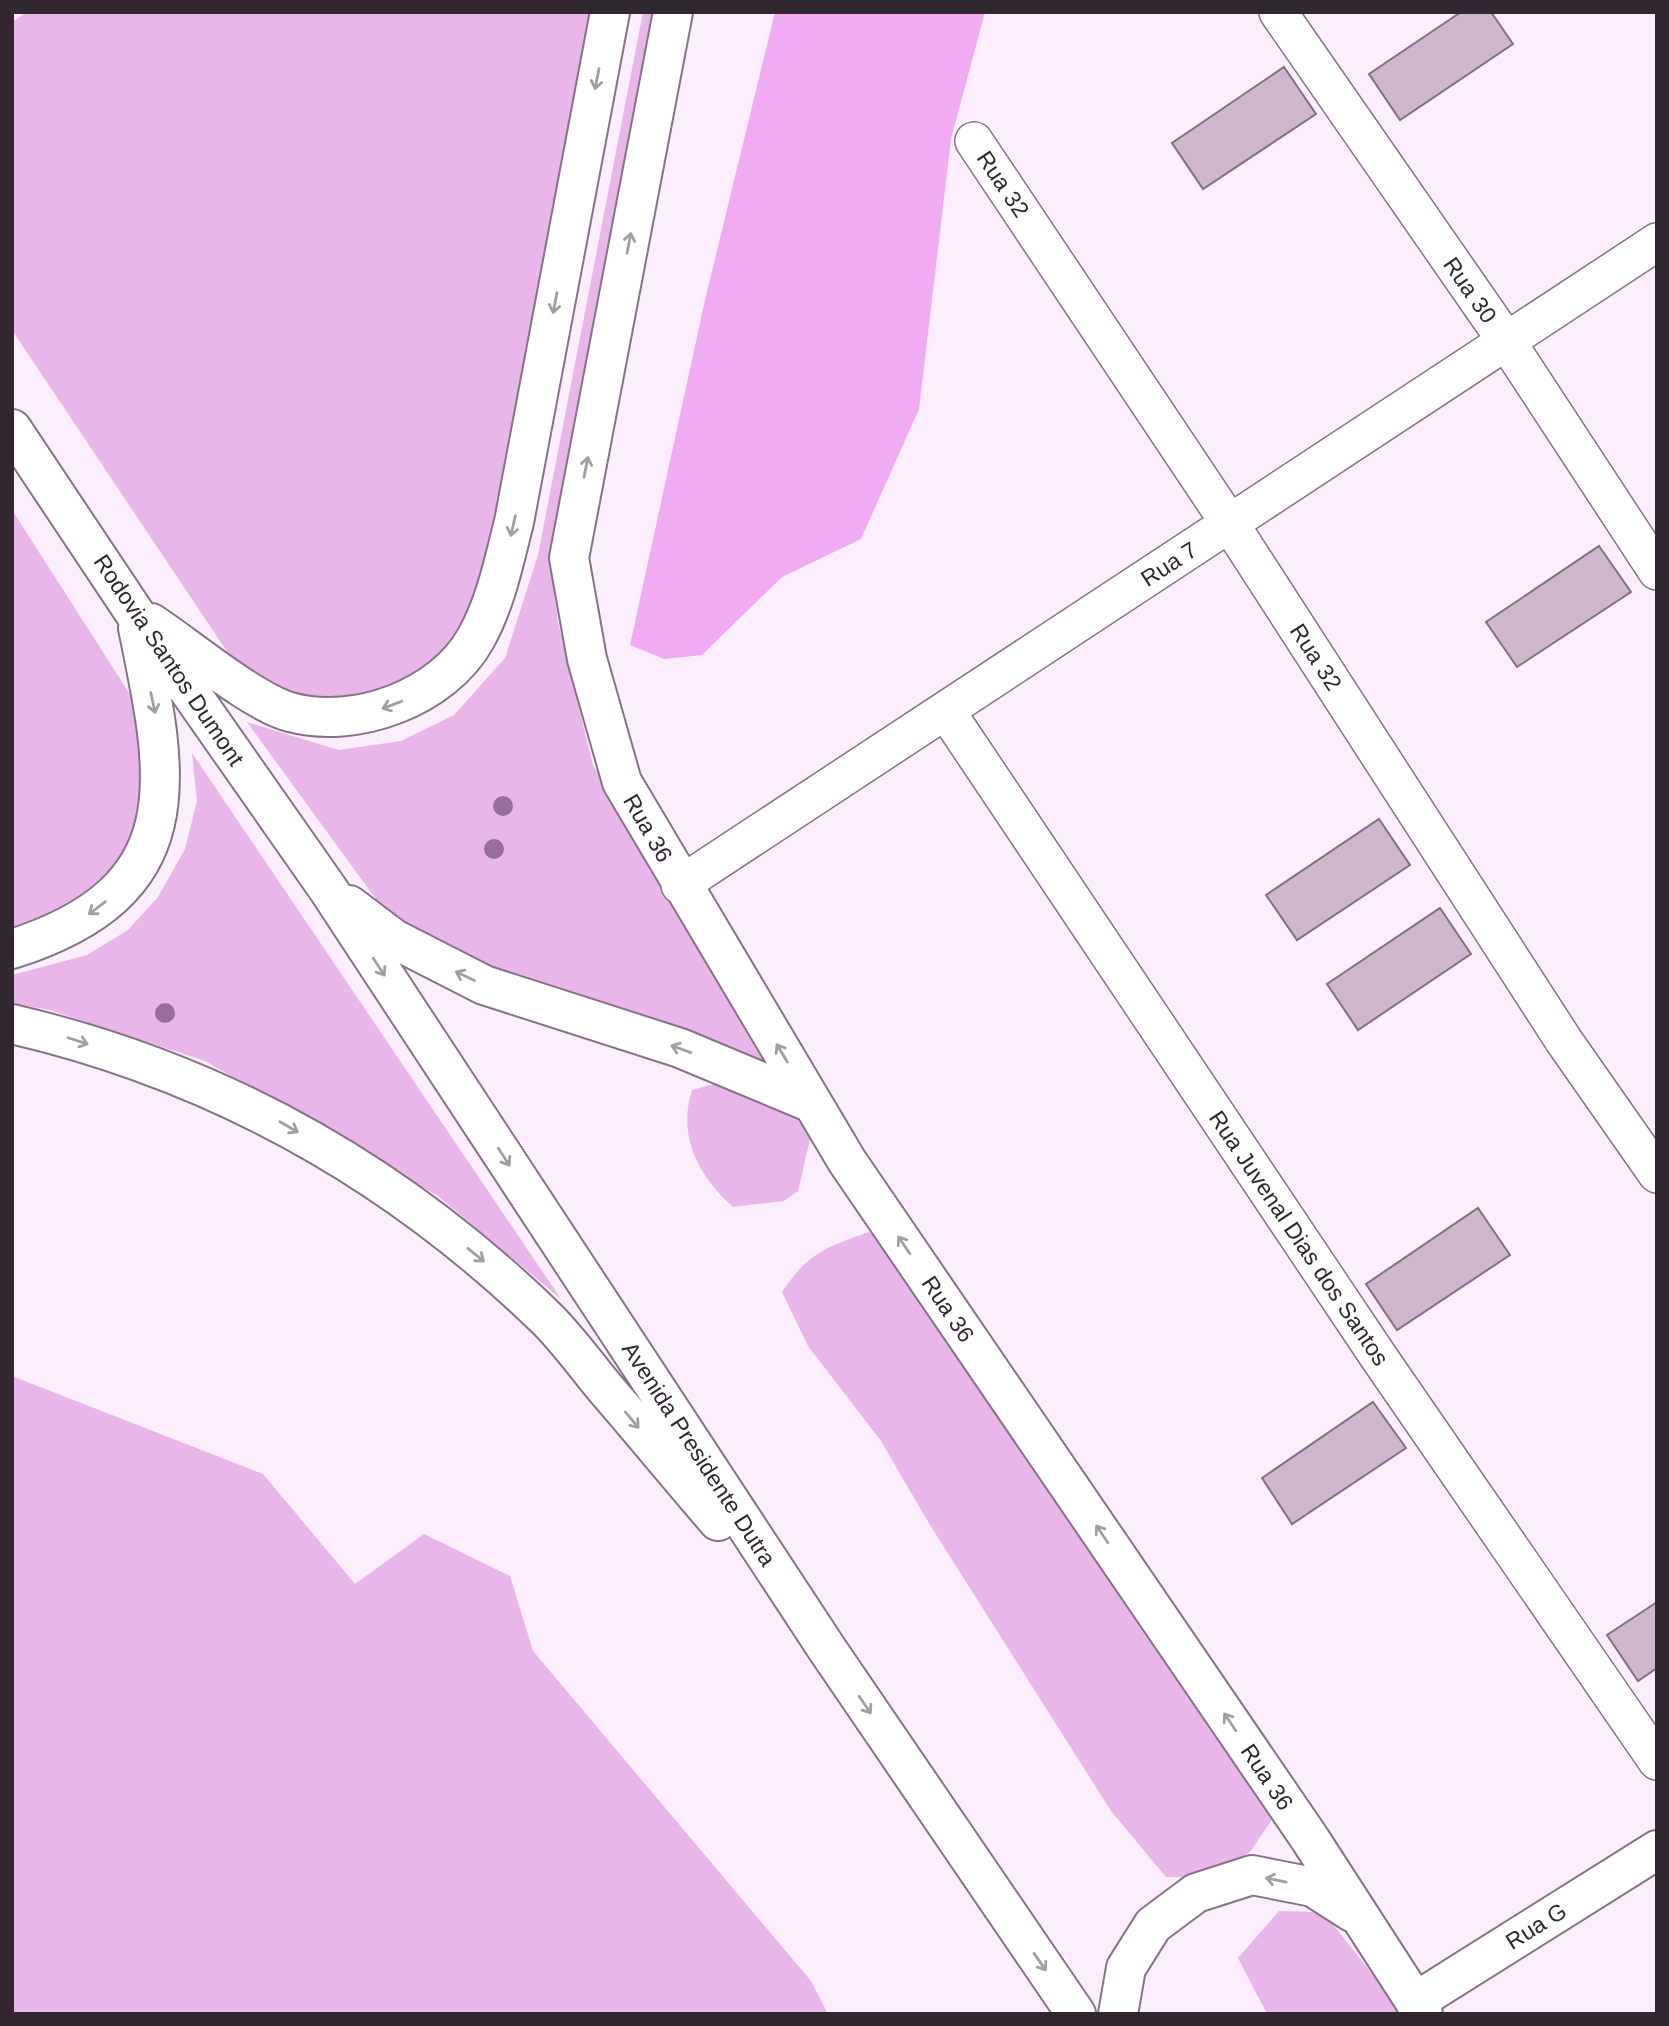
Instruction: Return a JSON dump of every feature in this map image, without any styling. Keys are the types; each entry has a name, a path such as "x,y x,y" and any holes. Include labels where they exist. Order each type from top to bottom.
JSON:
{"main road":[{"path":"134,612 251,692 289,712 325,718 368,714 411,698 442,677 475,640 498,587 514,522 610,12"},
{"name":"Rua 36","path":"673,12 569,558 587,659 621,782 847,1161 1419,2008"},
{"name":"Rodovia Santos Dumont","path":"12,429 134,612 328,889"},
{"path":"12,948 54,935 94,912 122,888 148,847 160,808 158,726 134,612"},
{"path":"328,889 394,939 484,985 680,1048 812,1103"},
{"name":"Avenida Presidente Dutra","path":"328,889 827,1649 1076,2014"},
{"path":"12,1024 69,1038 161,1069 267,1115 408,1200 483,1260 549,1322 827,1649"},
{"name":"Rua G","path":"1419,2008 1657,1850"},
{"path":"1118,2014 1126,1968 1153,1925 1196,1893 1252,1875 1313,1887 1360,1917"}],"street":[{"name":"Rua 30","path":"1278,12 1507,342 1657,570"},
{"name":"Rua 32","path":"974,141 1230,524 1564,1041 1657,1174"},
{"name":"Rua 7","path":"680,885 1657,242"},
{"name":"Rua Juvenal Dias dos Santos","path":"946,711 1378,1356 1657,1761"}],"shaded area":[{"path":"27,12 599,12 495,559 452,657 360,705 291,696 254,679 230,656 12,330 12,22"},
{"path":"643,12 658,12 551,568 558,622 593,765 668,893 799,1093 517,984 386,913 247,722 339,750 401,741 454,715 505,658 538,555"},
{"path":"775,12 985,12 951,139 919,409 861,539 782,577 702,655 664,659 630,645 705,300"},
{"path":"12,510 133,699 157,777 110,894 12,933"},
{"path":"192,753 561,1299 438,1196 205,1061 49,1010 12,1003 12,975 87,955 128,930 158,897 185,849 197,801"},
{"path":"710,1085 731,1085 789,1111 811,1135 798,1191 784,1201 733,1207 710,1182 694,1154 687,1124 692,1090"},
{"path":"869,1232 928,1274 1271,1787 1271,1821 1250,1852 1206,1878 1166,1877 1111,1811 930,1525 881,1441 808,1346 782,1292 801,1268 819,1253"},
{"path":"12,1376 263,1474 355,1584 424,1534 510,1576 533,1651 811,1981 828,2014 12,2014"},
{"path":"1279,1911 1323,1912 1404,2014 1267,2014 1238,1958"}],"building":[{"path":"1461,12 1491,12 1513,44 1400,120 1369,74"},
{"path":"1284,67 1316,114 1203,189 1172,143"},
{"path":"1599,546 1631,592 1517,667 1486,622"},
{"path":"1379,819 1410,865 1297,940 1266,895"},
{"path":"1440,908 1471,954 1358,1030 1327,984"},
{"path":"1478,1208 1510,1255 1397,1330 1366,1284"},
{"path":"1373,1402 1406,1448 1292,1524 1262,1478"},
{"path":"1657,1602 1657,1668 1638,1681 1607,1635"}]}
